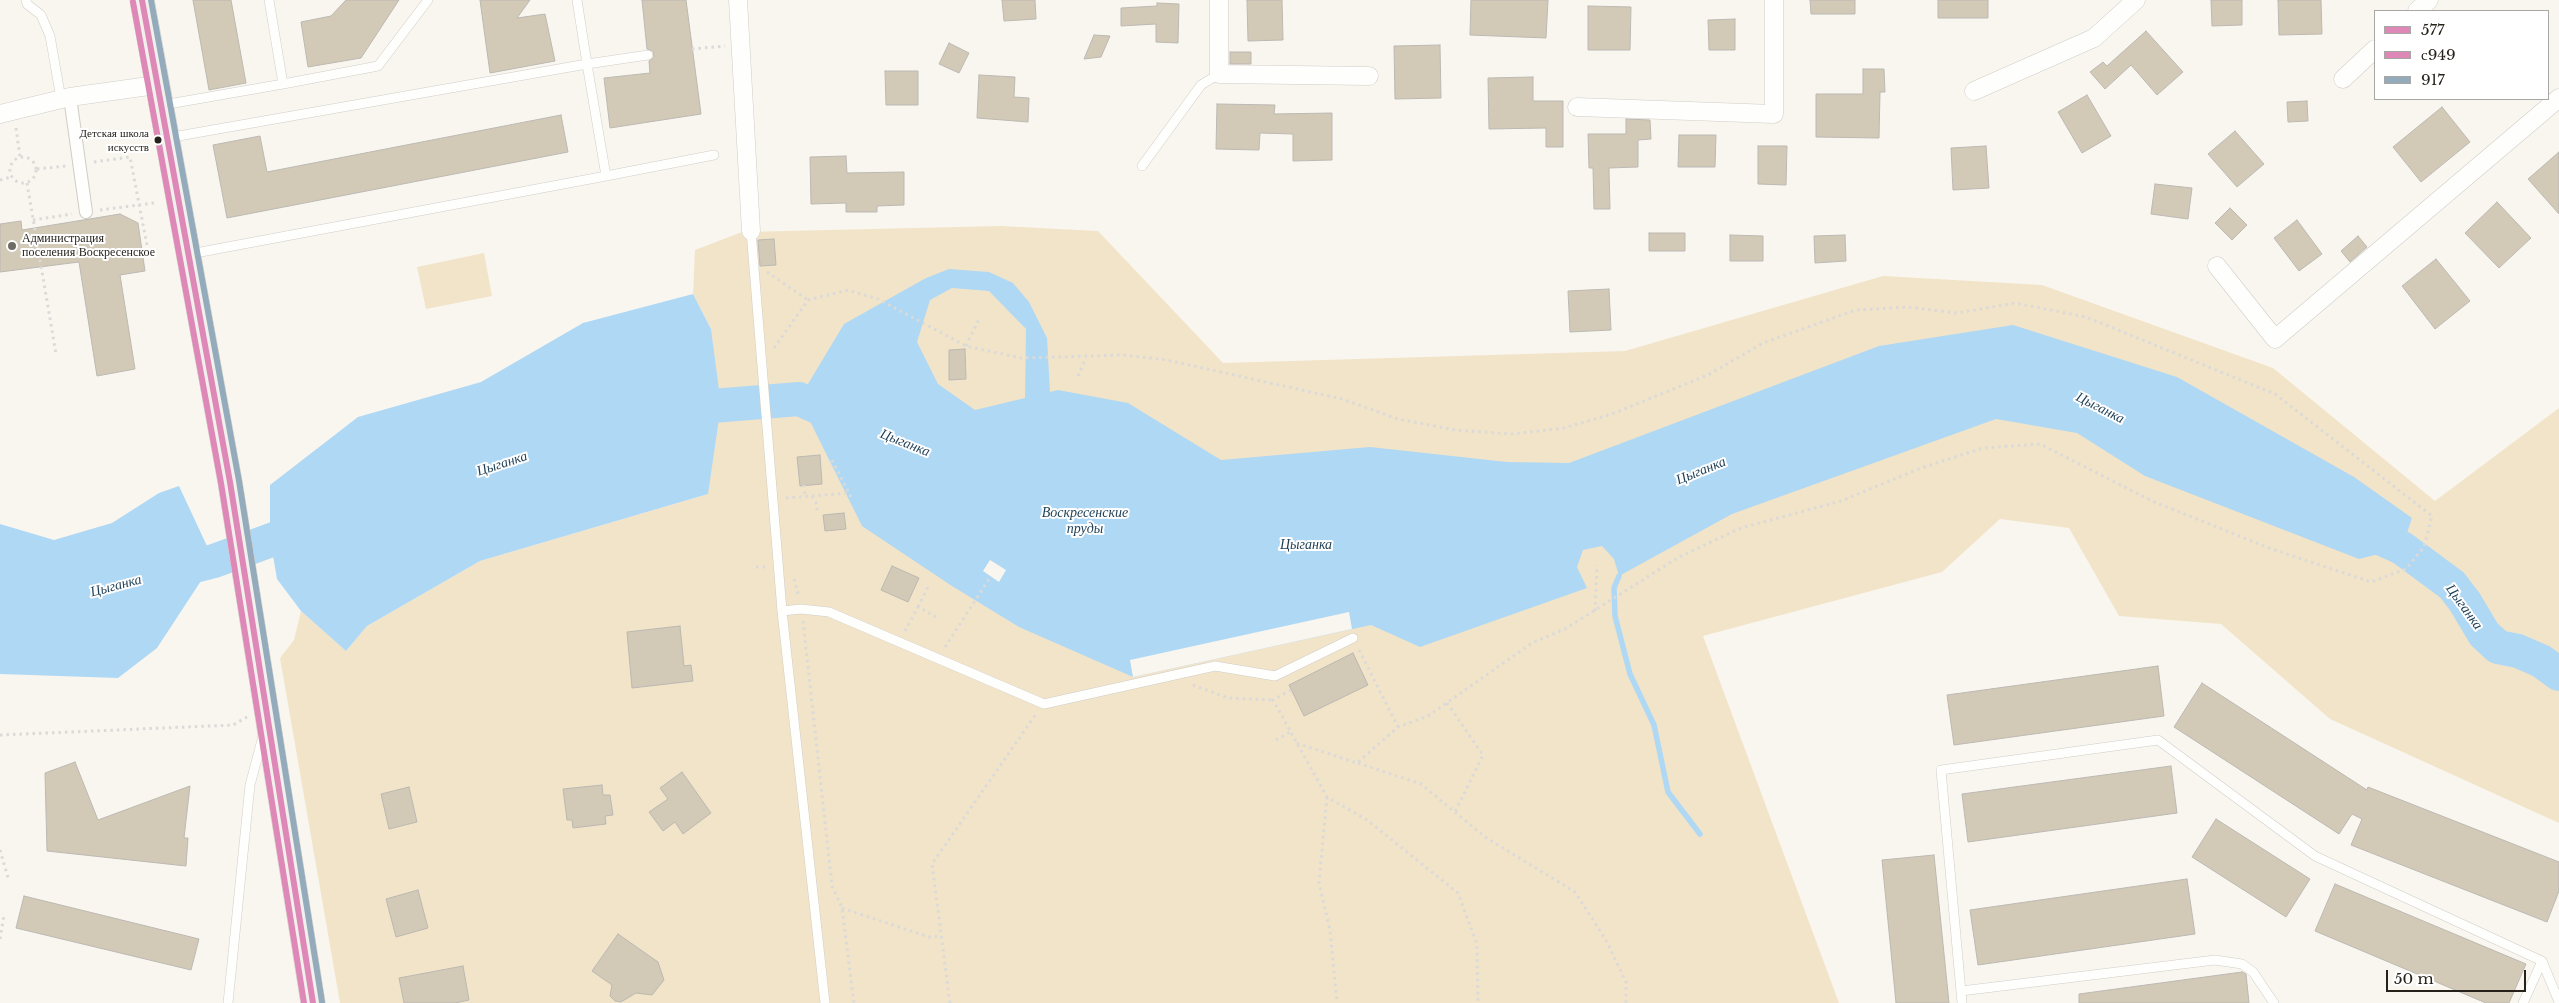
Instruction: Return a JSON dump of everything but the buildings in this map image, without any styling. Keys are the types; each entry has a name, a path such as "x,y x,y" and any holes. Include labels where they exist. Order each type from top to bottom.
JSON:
{"main road":[{"path":"142,0 158,96 230,482 252,621 260,716 313,1003"}],"street":[{"path":"738,0 752,232"},
{"path":"1219,0 1219,74 1369,76"},
{"path":"1578,107 1774,114 1774,0"},
{"path":"1974,91 2094,38 2136,0"},
{"path":"2418,10 2429,0"},
{"path":"2343,79 2374,50"},
{"path":"7,112 66,98 158,96"},
{"path":"66,98 86,212"},
{"path":"2217,266 2275,339 2559,98"}],"lane":[{"path":"26,0 27,4 41,15 50,36 66,98"},
{"path":"268,0 283,84"},
{"path":"158,96 283,84 378,66 428,0"},
{"path":"577,0 606,176"},
{"path":"166,138 648,55"},
{"path":"1142,166 1201,85 1219,74"},
{"path":"188,255 714,155"},
{"path":"752,232 782,611 825,1003"},
{"path":"782,611 801,609 829,612 1044,704 1215,666 1275,676 1354,638"},
{"path":"228,1003 250,785 260,716"},
{"path":"1962,1003 1941,770 2158,740 2315,856 2542,961 2559,1002"},
{"path":"1961,991 2215,960 2235,962 2253,972 2274,1003"},
{"path":"2523,1003 2542,961"}],"path":[{"path":"692,50 740,45"},
{"path":"7,112 20,157"},
{"path":"20,157 33,161 37,169 34,178 26,183 18,183 12,177 11,165 20,157"},
{"path":"37,169 130,157 147,245"},
{"path":"0,180 12,177"},
{"path":"26,183 56,354"},
{"path":"139,205 154,203"},
{"path":"767,282 766,272 808,300"},
{"path":"878,299 929,324 966,346 1021,358 1123,356 1167,360 1342,399 1398,419 1455,430 1512,434 1564,428 1612,414 1708,375 1763,343 1856,310 1907,307 1957,313 2015,303 2086,317 2275,394 2432,516 2424,546 2406,569 2371,582 2269,548 2152,501 2040,444 1983,448 1920,468 1840,501 1741,528 1679,558 1565,629 1532,643 1428,716 1398,727 1357,763"},
{"path":"966,346 980,317"},
{"path":"771,341 772,351"},
{"path":"1078,376 1086,358"},
{"path":"773,499 850,495 832,460"},
{"path":"804,485 805,497"},
{"path":"812,496 817,510"},
{"path":"1594,612 1597,565"},
{"path":"937,659 991,576"},
{"path":"899,642 928,587"},
{"path":"918,607 940,619"},
{"path":"1354,638 1398,727"},
{"path":"1170,676 1228,698 1273,700 1292,690"},
{"path":"1273,700 1327,797 1367,820 1458,894 1476,944 1478,1003"},
{"path":"1447,703 1483,756 1455,812"},
{"path":"950,1003 932,864 1044,704"},
{"path":"0,735 233,725 260,716"},
{"path":"1276,740 1290,732"},
{"path":"1296,743 1422,784 1485,837 1575,892 1607,942 1626,982 1626,1003"},
{"path":"1327,797 1319,882 1330,930 1337,1003"},
{"path":"0,850 9,881"},
{"path":"842,908 929,936 941,936"},
{"path":"0,940 4,915"}],"shaded area":[{"path":"1001,226 1098,231 1223,363 1625,351 1883,276 2042,285 2273,368 2435,501 2559,408 2559,823 2330,719 2221,624 2119,616 2069,528 2000,519 1942,572 1703,636 1839,1003 340,1003 280,658 294,640 301,611 346,651 367,626 480,561 708,494 711,329 693,294 695,250 742,232"},
{"path":"484,253 492,296 426,309 417,267"}],"water":[{"name":"Воскресенские пруды","path":"949,269 989,272 1013,283 1029,302 1047,338 1050,392 1058,390 1128,403 1221,460 1370,447 1507,462 1569,463 1879,346 2013,325 2177,377 2354,477 2412,518 2402,548 2359,559 2145,476 2077,433 1996,419 1732,514 1619,576 1614,559 1602,546 1583,550 1577,567 1587,588 1420,647 1371,625 1133,677 1019,627 952,586 862,526 799,399 844,324 926,278","holes":["952,288 989,291 1026,329 1025,398 975,410 938,384 917,342 930,300"]},
{"path":"693,294 711,329 721,405 708,494 480,561 367,626 346,651 301,611 277,579 270,538 270,485 358,417 481,382 583,323"},
{"path":"179,486 214,561 157,648 118,678 0,674 0,524 54,540 112,523 159,493"}],"pier":[{"path":"990,560 1006,570 999,582 983,571"},
{"path":"1349,612 1352,629 1133,677 1130,660"}],"waterway":[{"name":"Цыганка","path":"675,409 799,399 840,417"},
{"name":"Цыганка","path":"171,572 214,561 315,524"},
{"name":"Цыганка","path":"2359,529 2402,548 2452,585 2465,602 2484,634 2498,647 2518,651 2541,661 2559,674"},
{"path":"1619,576 1614,588 1615,616 1630,674 1654,725 1668,792 1700,834"}],"transit line":[{"name":"577","path":"142,0 230,482 313,1003"},
{"name":"917","path":"151,0 239,481 322,1002"},
{"name":"с949","path":"133,2 221,483 304,1003"}],"place":[{"name":"Детская школа искусств","path":"158,140"},
{"name":"Администрация поселения Воскресенское","path":"12,246"}]}
